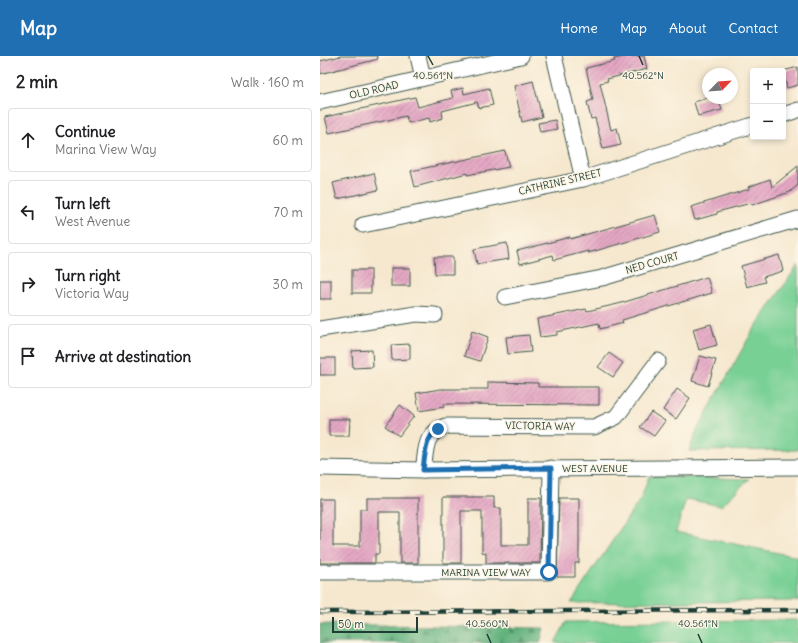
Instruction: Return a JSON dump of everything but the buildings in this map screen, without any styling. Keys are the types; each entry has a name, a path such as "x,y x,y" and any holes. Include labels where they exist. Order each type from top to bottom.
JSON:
{"street":[{"path":"418,56 423,78"},
{"name":"OLD ROAD","path":"320,102 521,56"},
{"path":"554,56 582,179"},
{"path":"786,114 798,110"},
{"name":"CATHRINE STREET","path":"363,225 582,179 750,126"},
{"name":"NED COURT","path":"504,297 602,278 798,219"},
{"path":"320,329 416,314 435,315"},
{"name":"VICTORIA WAY","path":"423,470 428,439 432,433 445,426 594,427 609,422 616,418 658,361"},
{"name":"WEST AVENUE","path":"320,468 423,470 798,467"},
{"name":"MARINA VIEW WAY","path":"320,572 549,572 551,468"}],"green space":[{"path":"798,265 798,450 689,451 697,430 752,332"},
{"path":"649,476 749,479 721,506 686,499 676,532 798,557 798,601 571,603 641,498"},
{"path":"798,620 798,643 555,643 566,622"},
{"path":"320,624 544,628 540,643 320,643"}],"railway":[{"path":"320,612 798,610"}],"route":[{"path":"438,429 432,433 428,439 423,470 551,468 549,572"}]}
